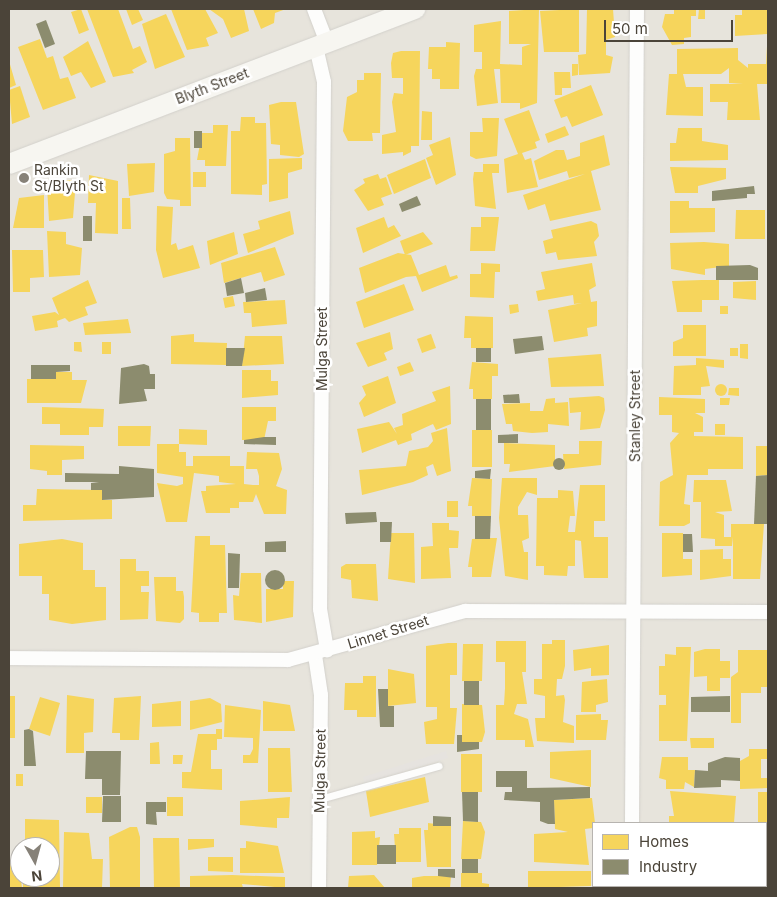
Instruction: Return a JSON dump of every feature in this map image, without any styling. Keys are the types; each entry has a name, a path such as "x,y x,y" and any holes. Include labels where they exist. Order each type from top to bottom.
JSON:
{"street":[{"name":"Mulga Street","path":"314,9 322,45 324,82 319,888"},
{"name":"Blyth Street","path":"9,164 415,9"},
{"name":"Stanley Street","path":"632,822 637,9"},
{"name":"Linnet Street","path":"9,658 288,660 458,612 768,612"}],"lane":[{"path":"320,799 438,766"}],"shaded area":[{"path":"9,9 768,9 768,888 9,888"},
{"path":"446,751 448,758 365,783 363,777"}],"building: Homes":[{"path":"81,9 89,30 79,34 71,12"},
{"path":"87,9 118,9 133,49 140,46 147,62 132,70 134,73 113,77"},
{"path":"126,9 138,9 143,20 132,25"},
{"path":"171,9 205,9 218,33 206,38 209,46 187,50"},
{"path":"209,9 244,9 249,31 231,38 223,19"},
{"path":"253,9 286,9 275,13 274,23 261,29"},
{"path":"539,9 537,103 520,109 520,103 501,103 500,69 494,69 498,103 477,106 474,76 476,69 482,69 482,52 474,52 474,25 501,21 500,64 522,65 522,47 531,44 509,44 509,11"},
{"path":"579,9 579,52 544,52 540,11"},
{"path":"587,9 613,9 615,37 606,40 606,55 613,57 610,73 579,75 578,55 586,54"},
{"path":"674,9 696,9 696,16 691,16 691,37 684,38 684,44 672,45 662,27 665,14 674,14"},
{"path":"699,9 705,9 705,19 698,19"},
{"path":"742,9 768,9 768,34 735,36 735,15 742,15"},
{"path":"166,14 185,57 155,69 142,24"},
{"path":"40,39 47,58 53,56 60,79 68,77 76,98 43,110 18,47"},
{"path":"88,41 106,82 91,88 81,72 71,76 63,57"},
{"path":"446,42 460,43 459,89 440,89 440,79 432,79 432,69 428,69 429,47 446,47"},
{"path":"766,46 768,84 757,84 760,120 727,120 728,102 710,102 710,84 743,84 729,83 729,68 721,74 683,74 686,87 703,87 703,116 666,115 669,74 677,74 677,49 738,48 738,60 748,68 748,64 766,64"},
{"path":"420,51 419,146 411,146 411,152 403,156 403,152 382,154 382,135 396,132 392,102 394,93 403,94 403,78 392,78 391,63 393,53"},
{"path":"9,61 16,85 9,88"},
{"path":"572,64 578,64 578,75 572,76"},
{"path":"554,72 570,72 571,88 562,88 562,95 555,95"},
{"path":"364,73 381,73 380,133 372,133 373,141 348,141 343,131 347,97 357,92 357,80 364,80"},
{"path":"591,85 603,115 572,127 567,116 561,118 554,100"},
{"path":"20,86 30,117 12,124 9,90"},
{"path":"281,102 296,102 304,154 299,157 280,155 280,145 271,144 269,105"},
{"path":"529,110 540,140 535,142 537,148 522,153 525,160 531,158 538,187 507,193 504,159 518,154 504,119"},
{"path":"422,111 432,112 432,140 421,140"},
{"path":"241,117 255,117 255,123 266,123 267,184 262,185 262,195 231,194 231,131 240,131"},
{"path":"482,118 499,118 497,156 476,159 470,156 470,132 483,132"},
{"path":"213,125 228,125 226,166 205,166 205,160 197,160 202,133 213,133"},
{"path":"565,126 569,135 548,143 545,134"},
{"path":"678,128 702,128 702,141 728,145 728,160 670,161 670,143 676,143"},
{"path":"604,135 610,165 591,171 601,210 550,221 545,204 528,210 523,195 585,174 569,178 567,171 539,180 534,161 556,150 564,150 567,160 580,156 580,143"},
{"path":"450,137 456,175 436,185 426,158 433,155 429,145"},
{"path":"175,138 190,138 191,206 180,206 180,200 167,199 164,193 164,154 175,151"},
{"path":"302,158 302,169 288,173 288,198 269,202 269,159"},
{"path":"425,159 431,178 394,194 387,175"},
{"path":"155,163 154,192 129,196 127,164"},
{"path":"483,164 499,164 499,173 492,173 496,209 475,206 474,172 483,172"},
{"path":"670,167 726,168 726,179 698,186 698,193 675,193"},
{"path":"193,172 206,172 206,187 193,187"},
{"path":"378,174 380,179 386,177 392,194 381,198 384,205 368,211 354,190 365,183 363,179"},
{"path":"89,175 118,181 118,234 95,233 96,203 88,203"},
{"path":"61,180 76,180 73,218 49,221 47,186 61,186"},
{"path":"44,195 44,228 13,228 19,198"},
{"path":"122,198 130,198 131,229 122,229"},
{"path":"670,201 689,201 689,208 715,208 715,232 670,233"},
{"path":"157,206 173,207 171,245 176,243 178,250 193,245 200,268 163,278 156,250"},
{"path":"736,210 765,210 765,239 735,239"},
{"path":"290,211 294,234 248,253 243,234 260,229 258,221"},
{"path":"384,217 388,228 394,225 401,236 363,253 356,228"},
{"path":"481,217 499,217 495,251 470,251 471,227 481,227"},
{"path":"591,221 597,224 599,236 594,242 597,256 558,260 556,252 546,254 543,241 553,238 551,230"},
{"path":"47,231 66,232 66,244 82,248 80,275 49,277"},
{"path":"234,232 238,254 210,265 207,241"},
{"path":"423,232 433,244 405,255 400,241"},
{"path":"704,242 729,244 729,266 705,269 705,275 671,269 670,243"},
{"path":"275,247 285,275 264,282 261,272 224,283 221,263"},
{"path":"12,250 43,250 44,277 30,278 30,292 13,292"},
{"path":"398,253 411,255 419,275 446,265 450,277 457,275 458,278 422,292 416,276 406,277 365,293 359,268"},
{"path":"481,263 500,264 500,272 495,272 494,298 470,297 470,274 481,274"},
{"path":"592,263 596,286 589,290 591,302 597,301 597,326 587,328 588,336 554,342 548,310 582,303 574,304 573,295 538,301 536,291 545,289 541,272"},
{"path":"88,280 97,303 85,307 88,315 69,322 65,318 57,321 58,327 35,331 32,316 55,312 59,315 52,298"},
{"path":"719,280 719,300 702,300 702,312 677,312 672,281"},
{"path":"756,281 756,300 733,298 733,282"},
{"path":"404,284 414,310 364,328 356,302"},
{"path":"233,296 235,306 225,308 223,298"},
{"path":"285,300 287,324 252,327 251,313 244,313 243,302"},
{"path":"518,304 519,312 510,314 509,305"},
{"path":"720,306 728,306 728,314 720,314"},
{"path":"465,316 493,317 493,348 471,348 471,338 464,338"},
{"path":"128,319 131,333 85,335 83,323"},
{"path":"683,325 706,325 706,356 673,356 673,342 683,338"},
{"path":"390,332 393,349 384,353 387,360 368,367 356,343"},
{"path":"194,334 194,342 227,343 226,365 171,364 171,336"},
{"path":"431,334 436,348 422,353 417,339"},
{"path":"245,336 282,336 284,364 242,366"},
{"path":"74,342 81,342 82,352 74,351"},
{"path":"102,342 111,342 111,354 102,354"},
{"path":"740,344 748,344 748,359 740,358"},
{"path":"730,348 738,348 738,356 730,356"},
{"path":"601,354 604,386 551,387 548,358"},
{"path":"696,358 724,360 724,368 706,366 710,386 701,387 701,395 673,395 674,366 696,365"},
{"path":"410,362 414,371 400,376 397,367"},
{"path":"472,362 498,364 498,376 492,376 492,399 473,399 473,389 469,389"},
{"path":"242,370 271,370 271,381 278,381 278,395 242,398"},
{"path":"56,372 72,372 72,380 87,380 81,403 27,403 27,379 56,379"},
{"path":"388,376 396,403 364,417 359,403 366,395 362,386"},
{"path":"721,384 727,390 721,396 715,390"},
{"path":"450,386 451,424 436,430 433,424 411,434 412,440 398,445 396,440 362,453 357,429 389,422 397,434 394,428 403,425 402,414 436,401 432,392"},
{"path":"729,388 739,388 739,396 728,395"},
{"path":"599,396 604,398 605,410 600,428 580,430 581,412 570,413 569,398"},
{"path":"659,397 705,399 705,413 695,413 703,417 703,432 694,432 694,436 743,437 743,469 708,469 708,475 687,475 684,504 690,505 690,523 684,526 659,526 660,482 673,475 670,443 679,433 672,432 672,415 659,415"},
{"path":"555,398 555,403 568,402 569,426 548,424 548,432 532,433 513,431 512,424 506,424 502,404 530,403 530,411 543,411 546,399"},
{"path":"720,398 730,398 729,405 720,405"},
{"path":"42,407 104,409 103,427 89,427 89,435 60,435 60,424 42,424"},
{"path":"242,407 276,407 276,421 268,421 264,440 242,440"},
{"path":"715,424 725,424 725,435 715,435"},
{"path":"118,426 151,426 150,446 118,446"},
{"path":"447,428 451,471 437,476 433,464 426,467 428,475 413,482 362,495 359,470 406,466 409,451 428,447 433,441 431,433"},
{"path":"179,429 207,430 207,445 179,444"},
{"path":"472,430 492,430 492,467 472,467"},
{"path":"579,441 602,441 601,465 564,469 563,454 579,454"},
{"path":"504,443 555,445 555,466 509,472 510,464 504,464"},
{"path":"157,444 179,444 179,452 186,452 186,466 193,466 193,456 230,456 230,466 244,466 244,484 253,485 259,485 259,476 257,469 246,469 247,452 279,453 282,469 276,486 287,490 286,514 264,514 256,494 253,502 239,502 239,508 230,508 230,513 206,513 201,491 206,491 206,486 236,484 219,482 219,476 194,473 187,522 166,522 157,483 177,486 183,484 183,477 157,473"},
{"path":"30,445 84,446 84,459 62,460 62,475 47,475 47,471 30,469"},
{"path":"756,446 768,446 768,475 756,476"},
{"path":"472,478 492,479 491,516 472,516 472,506 468,506"},
{"path":"502,478 537,478 537,495 527,492 518,507 518,515 528,515 529,538 522,541 524,552 528,552 528,580 505,576 499,518"},
{"path":"694,480 726,480 732,511 715,512 724,515 724,537 731,537 731,524 764,524 760,579 733,579 733,537 732,546 715,546 715,539 701,538 701,502 693,502"},
{"path":"580,485 605,485 605,521 594,521 594,537 608,537 608,578 584,578 581,541 575,540 575,566 568,566 567,576 544,575 544,566 536,566 537,498 558,498 558,490 573,491 575,516 570,516 568,532 575,532"},
{"path":"37,489 102,490 102,500 112,500 112,519 23,521 23,505 36,505"},
{"path":"447,501 458,501 458,517 447,517"},
{"path":"432,523 449,523 449,530 459,531 458,548 449,548 451,578 421,579 421,547 433,546"},
{"path":"391,533 414,533 415,583 388,579"},
{"path":"662,533 683,533 683,559 692,559 692,575 662,577"},
{"path":"195,536 210,536 210,545 225,545 227,613 219,613 219,622 199,622 199,613 191,612"},
{"path":"497,538 491,577 472,577 472,567 468,567 472,539"},
{"path":"62,539 83,543 83,570 95,570 95,587 106,587 106,620 72,624 49,620 49,594 42,594 42,576 19,576 19,544"},
{"path":"723,549 723,559 731,559 731,576 700,580 700,550"},
{"path":"120,559 136,559 136,571 149,571 149,586 141,586 141,592 149,592 148,619 120,620"},
{"path":"346,564 376,564 378,601 352,598 351,580 341,578 341,567"},
{"path":"241,573 261,573 262,623 234,620 233,595 239,596"},
{"path":"154,577 176,577 176,591 183,591 184,597 184,619 180,623 156,621"},
{"path":"283,581 294,581 293,617 266,622 266,589 283,589"},
{"path":"552,640 565,640 565,666 562,679 557,679 556,696 564,695 563,722 574,726 574,743 537,741 535,718 545,718 545,696 534,694 534,679 542,679 542,644 552,644"},
{"path":"496,641 526,641 526,672 522,672 527,704 517,704 514,714 528,719 534,747 525,747 525,740 496,740 496,705 504,705 505,662 496,662"},
{"path":"457,643 457,675 450,675 450,708 457,708 454,744 426,744 424,722 437,719 437,707 426,707 426,646"},
{"path":"463,644 483,644 482,681 462,681"},
{"path":"609,645 609,675 591,676 591,668 574,671 573,650"},
{"path":"676,647 691,647 687,741 659,741 659,705 666,705 666,695 659,695 659,666 665,666 665,654 676,655"},
{"path":"705,649 720,649 720,661 730,661 730,678 720,678 720,691 707,691 707,676 694,677 694,652"},
{"path":"738,650 768,650 768,687 761,687 761,693 741,693 741,723 731,723 731,677 738,672"},
{"path":"388,669 414,674 416,703 388,706"},
{"path":"363,676 376,676 376,717 357,717 357,710 344,710 345,683 363,683"},
{"path":"607,679 608,702 596,705 596,712 581,712 582,682"},
{"path":"67,695 94,699 93,732 84,733 84,753 66,753"},
{"path":"9,696 15,696 15,738 9,738"},
{"path":"141,696 139,740 120,740 120,733 112,733 114,698"},
{"path":"40,697 60,703 50,736 29,729"},
{"path":"210,698 221,704 222,722 190,730 190,701"},
{"path":"181,701 181,726 152,727 152,704"},
{"path":"263,701 290,705 295,731 263,731"},
{"path":"462,704 482,705 485,732 482,742 462,742"},
{"path":"225,705 261,710 258,763 243,763 243,755 250,755 253,749 253,738 224,737"},
{"path":"601,714 601,720 608,720 606,740 576,740 576,715"},
{"path":"216,729 222,729 222,739 217,739 217,750 211,750 211,769 222,769 222,790 182,788 182,772 191,772 198,734 216,734"},
{"path":"690,738 714,738 714,748 691,748"},
{"path":"159,742 160,764 150,764 150,743"},
{"path":"268,748 290,748 292,792 268,792"},
{"path":"749,749 767,749 767,759 761,759 761,778 768,778 768,788 740,789 740,761 749,756"},
{"path":"591,750 591,787 550,778 550,752"},
{"path":"461,754 482,754 482,792 461,792"},
{"path":"173,755 183,755 182,764 173,764"},
{"path":"662,757 688,757 688,770 695,770 694,787 685,782 684,789 666,789 666,780 659,778"},
{"path":"16,774 23,774 23,786 16,786"},
{"path":"425,777 429,802 370,817 366,791"},
{"path":"670,791 736,796 734,822 669,822 669,816 674,816"},
{"path":"758,792 768,792 768,822 758,822"},
{"path":"86,797 102,797 102,813 86,813"},
{"path":"167,797 183,797 183,816 167,816"},
{"path":"290,797 289,818 277,818 277,828 240,825 240,801"},
{"path":"592,798 595,822 592,822 592,828 585,829 589,865 534,862 534,834 568,832 555,829 554,800"},
{"path":"25,819 59,820 59,837 25,837"},
{"path":"463,821 481,822 485,832 481,859 461,859"},
{"path":"428,823 451,826 451,867 427,867 424,830 428,830"},
{"path":"130,827 137,827 140,837 140,888 110,888 109,837"},
{"path":"399,828 421,828 421,862 396,862 394,834 399,834"},
{"path":"375,831 375,838 380,837 377,865 352,865 352,832"},
{"path":"64,832 89,833 92,859 103,859 102,888 63,888"},
{"path":"153,838 179,838 180,888 154,888"},
{"path":"188,839 214,839 214,847 188,850"},
{"path":"246,841 278,846 284,873 240,873 240,848 246,848"},
{"path":"208,857 233,857 233,872 208,871"},
{"path":"10,863 10,887 22,888 9,888"},
{"path":"528,871 591,871 591,886 528,888"},
{"path":"461,873 482,873 482,883 489,884 489,888 461,888"},
{"path":"374,875 385,888 348,888 349,876"},
{"path":"190,876 285,877 285,888 242,884 243,888 190,888"},
{"path":"451,876 450,888 412,888 412,878"},
{"path":"23,887 60,887 60,888"},
{"path":"667,887 727,887 727,888"}],"building: Industry":[{"path":"46,20 55,44 45,48 36,24"},
{"path":"194,131 202,131 202,148 194,148"},
{"path":"754,186 755,194 747,194 747,198 712,201 712,191"},
{"path":"417,196 421,205 402,212 399,204"},
{"path":"83,216 92,216 92,241 83,241"},
{"path":"750,265 758,268 758,280 716,280 716,266"},
{"path":"241,278 244,293 227,296 225,283"},
{"path":"265,288 267,300 246,302 245,293"},
{"path":"542,336 544,350 515,354 513,339"},
{"path":"226,348 245,348 242,366 226,366"},
{"path":"476,348 491,348 491,362 476,362"},
{"path":"144,364 149,366 150,374 155,374 155,389 144,389 147,401 119,404 121,368"},
{"path":"31,365 70,365 70,371 56,372 56,379 31,379"},
{"path":"519,394 520,403 504,403 503,395"},
{"path":"476,399 491,399 491,430 476,430"},
{"path":"518,434 518,443 498,443 498,435"},
{"path":"276,437 276,445 244,444 244,440"},
{"path":"561,458 564,459 564,469 557,470 554,469 553,462 554,459"},
{"path":"119,466 154,469 154,497 102,500 102,490 91,490 91,483 99,482 65,482 65,473 119,474"},
{"path":"491,469 490,479 475,478 475,471"},
{"path":"768,475 768,524 754,524 756,476"},
{"path":"376,512 377,522 346,524 345,513"},
{"path":"475,516 491,516 490,539 475,539"},
{"path":"380,522 392,522 391,542 380,542"},
{"path":"683,534 692,534 693,552 683,552"},
{"path":"286,541 286,552 265,552 265,542"},
{"path":"228,553 240,554 239,588 228,588"},
{"path":"275,570 282,573 285,580 282,587 275,590 268,587 265,580 268,573"},
{"path":"464,681 479,681 479,705 464,705"},
{"path":"378,689 388,689 388,706 394,706 394,727 380,727"},
{"path":"730,696 730,712 691,712 691,697"},
{"path":"29,729 33,731 36,766 24,766 24,730"},
{"path":"457,735 462,735 462,742 479,742 479,749 457,752"},
{"path":"86,751 121,751 120,795 102,795 102,779 85,779"},
{"path":"725,757 740,758 740,781 721,780 721,787 694,788 695,770 708,771 708,763"},
{"path":"496,771 527,771 527,788 590,787 590,798 554,800 555,824 548,824 540,821 540,802 504,800 505,792 512,792 512,787 496,787"},
{"path":"462,792 478,792 478,822 463,821"},
{"path":"103,796 121,796 121,822 102,822"},
{"path":"146,802 166,802 166,812 156,812 157,825 146,824"},
{"path":"433,816 451,817 451,826 433,826"},
{"path":"377,845 396,845 396,864 377,864"},
{"path":"462,859 478,859 478,873 462,873"},
{"path":"438,869 455,869 455,878 438,876"}],"place":[{"name":"Rankin St/Blyth St","path":"24,178"}]}
